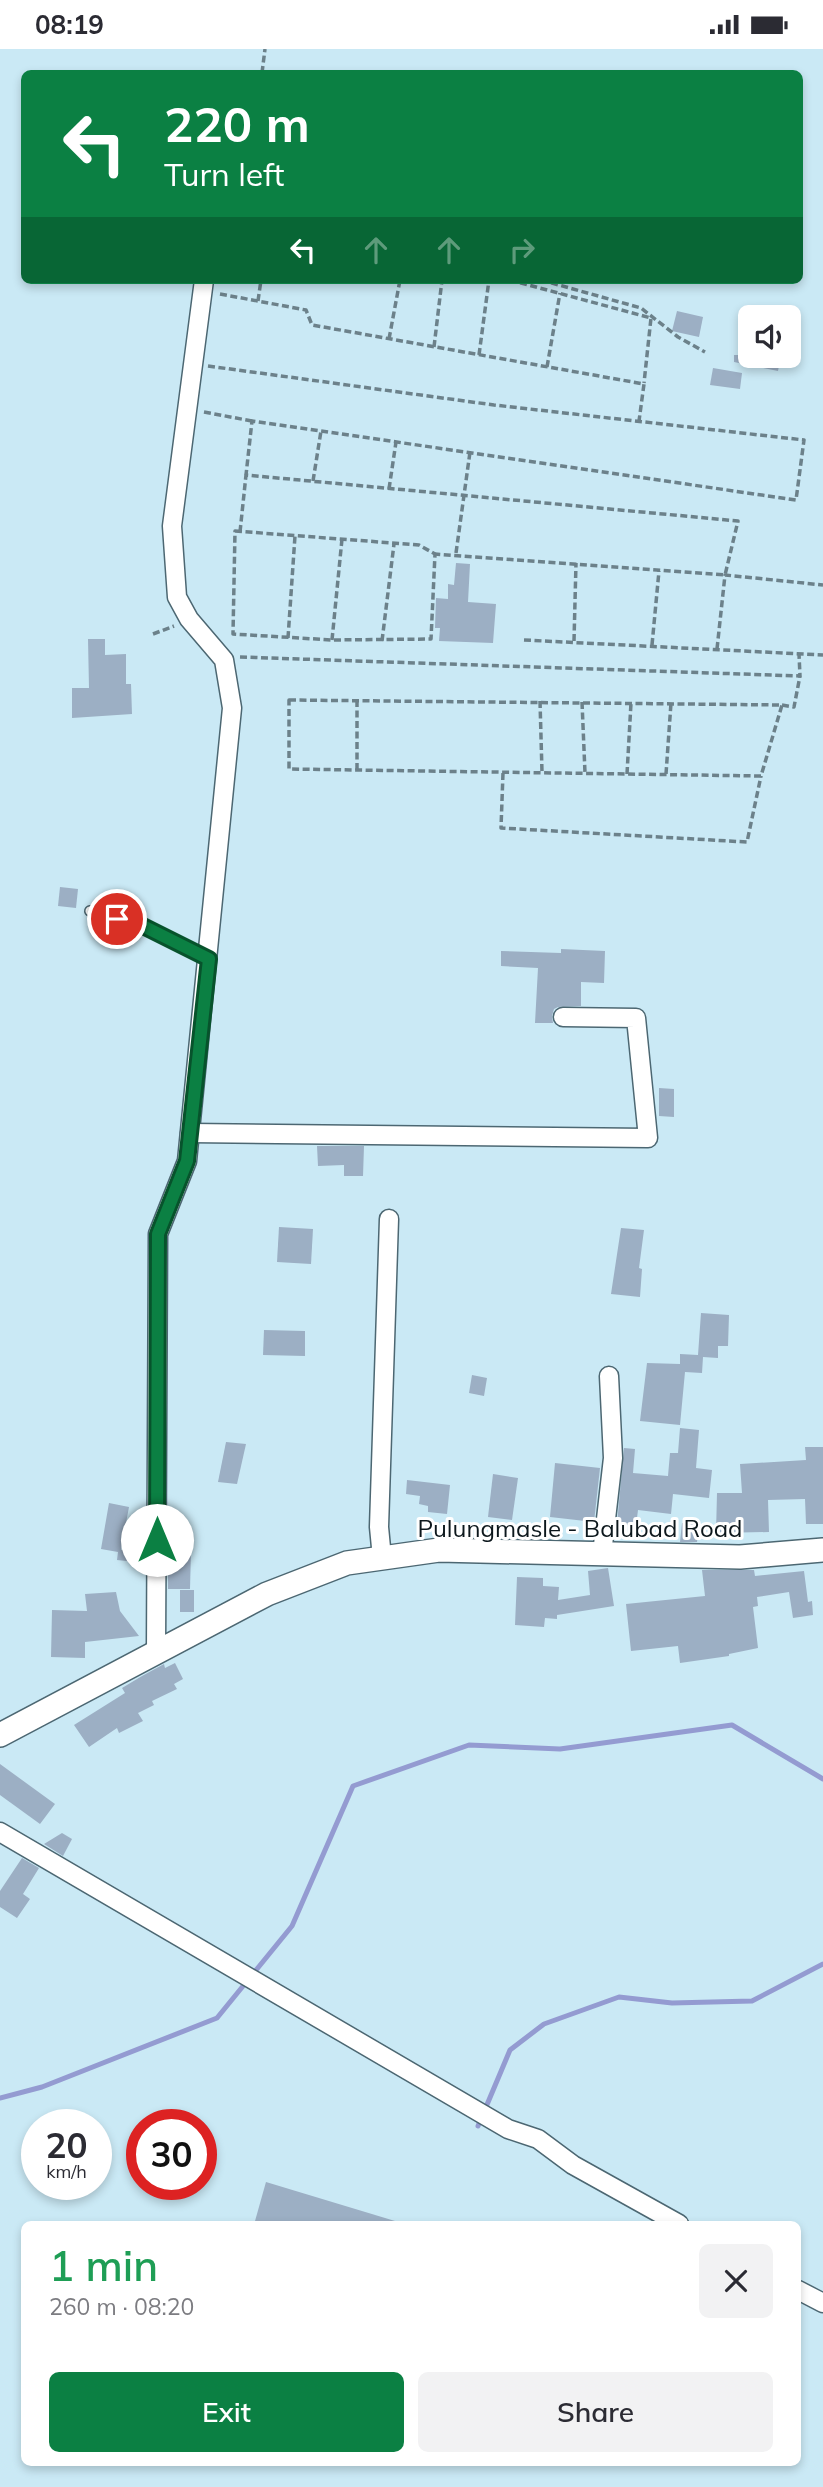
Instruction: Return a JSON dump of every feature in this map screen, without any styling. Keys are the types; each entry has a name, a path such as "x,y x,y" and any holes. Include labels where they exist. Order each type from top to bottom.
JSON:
{"street":[{"path":"156,1652 158,1234 187,1161 232,708 224,660 189,619 177,597 172,526 202,288"},
{"path":"190,1133 648,1138 636,1018 563,1017"},
{"path":"382,1558 379,1527 389,1219"},
{"path":"602,1554 613,1458 609,1375"},
{"name":"Pulungmasle - Balubad Road","path":"0,1735 267,1594 347,1563 439,1550 740,1557 823,1550"},
{"path":"0,1832 508,2129 538,2139 573,2165 674,2221"},
{"path":"801,2292 823,2303"}],"lane":[{"path":"90,911 143,926 209,959"}],"path":[{"path":"262,70 265,49"},
{"path":"258,301 260,284"},
{"path":"389,339 399,284"},
{"path":"434,347 442,284"},
{"path":"479,355 488,284"},
{"path":"526,284 651,318"},
{"path":"555,284 641,308 678,337 705,352"},
{"path":"202,288 306,310 312,325 644,384"},
{"path":"547,367 561,293"},
{"path":"639,422 651,318"},
{"path":"195,410 252,421 796,500 804,440 494,405 203,365"},
{"path":"240,531 252,421"},
{"path":"313,481 321,431"},
{"path":"389,489 396,441"},
{"path":"456,553 470,452"},
{"path":"246,475 738,521 725,575 717,649"},
{"path":"435,554 431,639 332,640 233,634 235,531 419,545 435,554 456,553 823,585"},
{"path":"288,638 295,536"},
{"path":"332,640 342,539"},
{"path":"382,641 394,544"},
{"path":"574,641 576,563"},
{"path":"652,645 659,570"},
{"path":"153,634 189,619"},
{"path":"524,640 823,655"},
{"path":"761,776 289,769 289,700 540,701 794,707 800,676 799,654"},
{"path":"224,660 234,657 800,676"},
{"path":"357,700 357,771"},
{"path":"540,701 542,773"},
{"path":"582,702 585,774"},
{"path":"627,774 631,703"},
{"path":"666,775 671,703"},
{"path":"503,773 501,828 747,842 761,776 782,705"}],"building":[{"path":"677,311 703,317 699,337 672,331"},
{"path":"713,368 742,373 740,389 710,385"},
{"path":"456,563 470,564 468,602 496,604 493,643 439,641 440,628 435,628 436,598 448,599 448,584 454,585"},
{"path":"88,639 105,639 105,655 126,654 126,684 131,684 132,714 72,718 72,688 89,688"},
{"path":"60,887 78,889 76,908 58,906"},
{"path":"561,949 605,951 604,983 581,982 581,1006 558,1007 554,1009 553,1023 535,1023 538,968 501,966 501,951 561,953"},
{"path":"659,1088 674,1089 674,1117 659,1116"},
{"path":"317,1146 364,1146 363,1176 344,1176 344,1165 318,1166"},
{"path":"279,1227 313,1229 311,1264 277,1262"},
{"path":"621,1228 644,1230 639,1268 642,1269 640,1297 611,1294"},
{"path":"701,1313 729,1315 728,1346 718,1346 718,1358 703,1357 702,1373 685,1372 680,1425 640,1421 647,1363 680,1364 680,1354 698,1355"},
{"path":"264,1330 305,1331 305,1356 263,1355"},
{"path":"472,1375 487,1378 484,1396 469,1393"},
{"path":"680,1428 699,1430 696,1468 712,1470 709,1498 673,1494 671,1514 638,1510 636,1526 617,1524 624,1448 635,1449 633,1473 668,1476 670,1453 678,1453"},
{"path":"226,1442 246,1444 237,1484 218,1482"},
{"path":"805,1447 823,1447 823,1524 806,1524 805,1499 768,1500 769,1532 716,1533 717,1493 742,1493 740,1464 806,1460"},
{"path":"555,1463 600,1468 594,1522 550,1517"},
{"path":"493,1474 518,1478 512,1520 488,1517"},
{"path":"407,1480 450,1485 447,1514 428,1512 428,1506 419,1504 420,1496 406,1494"},
{"path":"109,1503 129,1507 121,1550 145,1551 145,1563 117,1560 118,1552 101,1549"},
{"path":"682,1523 699,1525 697,1542 680,1542"},
{"path":"168,1551 191,1551 190,1589 168,1589"},
{"path":"608,1568 614,1606 557,1615 557,1619 545,1618 544,1627 515,1625 517,1577 543,1578 543,1586 559,1587 558,1600 590,1595 588,1571"},
{"path":"702,1570 754,1570 755,1576 804,1571 808,1602 812,1601 813,1615 793,1618 789,1592 757,1597 758,1606 753,1607 758,1648 729,1656 680,1663 678,1646 631,1651 626,1604 705,1596"},
{"path":"180,1590 194,1590 194,1612 180,1612"},
{"path":"116,1592 120,1611 139,1636 85,1642 85,1658 51,1657 52,1610 87,1611 85,1594"},
{"path":"175,1663 183,1679 174,1684 177,1689 152,1701 154,1705 138,1713 143,1721 119,1733 117,1728 89,1747 74,1725 125,1693 122,1688 164,1664 165,1668"},
{"path":"0,1764 55,1804 40,1824 0,1795"},
{"path":"62,1833 72,1839 63,1856 44,1844"},
{"path":"22,1858 39,1868 23,1894 30,1899 17,1918 0,1907 0,1891"},
{"path":"266,2182 395,2221 255,2221"}],"waterway":[{"path":"0,2098 42,2087 217,2018 292,1926 353,1786 469,1745 560,1749 732,1725 823,1779"},
{"path":"478,2126 510,2050 544,2024 619,1997 672,2003 752,2001 823,1964"}],"route":[{"path":"117,919 143,926 209,959 187,1161 158,1234 157,1540"}]}
